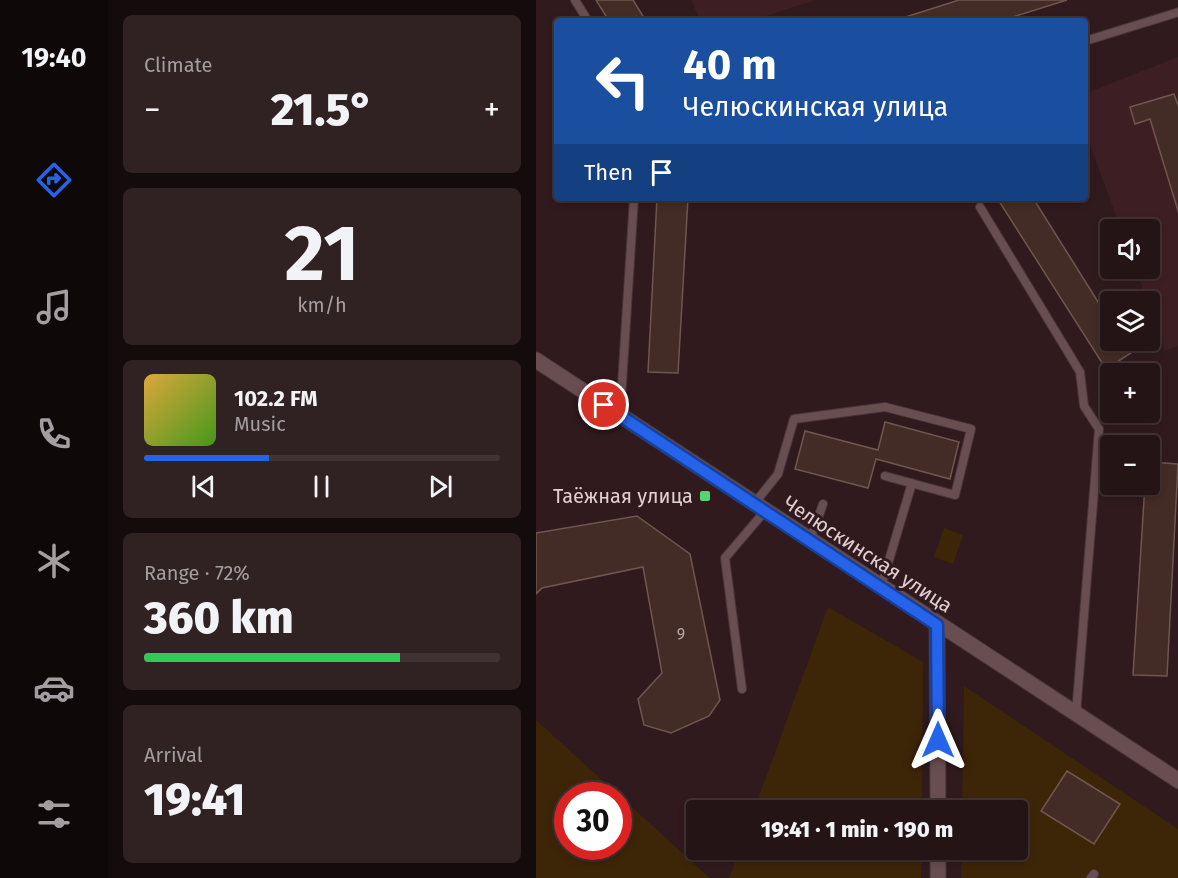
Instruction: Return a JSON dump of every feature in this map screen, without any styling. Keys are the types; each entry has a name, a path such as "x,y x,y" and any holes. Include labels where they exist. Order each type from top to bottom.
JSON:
{"street":[{"name":"Челюскинская улица","path":"536,360 1178,781"},
{"path":"937,625 938,800"},
{"path":"938,860 938,878"}],"lane":[{"path":"575,0 586,18"},
{"path":"1088,40 1178,12"},
{"path":"620,415 634,201"},
{"path":"980,207 1079,372 1084,406 1099,429 1076,714"},
{"path":"742,689 725,558 760,508 778,474 794,419 885,407 971,429 955,495 885,476"},
{"path":"881,587 912,483"},
{"path":"810,541 823,504"}],"shaded area":[{"path":"691,0 816,0 759,18 699,18"},
{"path":"1178,57 1178,346 1165,351 1160,335 1160,291 1143,291 1139,279 1160,279 1160,219 1117,219 1088,139 1089,92"},
{"path":"944,528 963,535 953,564 934,557"},
{"path":"828,607 923,662 922,800 758,800"},
{"path":"964,686 1178,829 1178,878 961,878 962,860 1028,860 1028,800 962,800"},
{"path":"536,720 604,782 554,782 554,860 632,860 632,807 686,856 686,860 690,860 710,878 536,878"},
{"path":"736,860 922,860 921,878 729,878"}],"building":[{"path":"596,0 633,0 644,18 607,18"},
{"path":"959,0 1067,0 1010,18 902,18"},
{"path":"1174,94 1179,108 1179,214 1150,119 1135,124 1130,107"},
{"path":"657,201 688,201 678,373 648,372"},
{"path":"999,201 1035,201 1100,305 1100,351 1130,351 1131,353 1115,363 1102,363"},
{"path":"885,422 959,442 950,479 876,459 868,488 795,469 805,431 878,450"},
{"path":"1160,463 1178,464 1167,676 1133,675 1144,495 1160,495"},
{"path":"637,516 690,554 720,700 709,716 671,733 644,725 638,699 662,673 643,567 542,588 536,594 536,533"},
{"path":"1067,771 1120,804 1094,844 1041,811"}],"place":[{"name":"Таёжная улица","path":"705,496"}],"route":[{"path":"604,405 937,625 938,740"}]}
